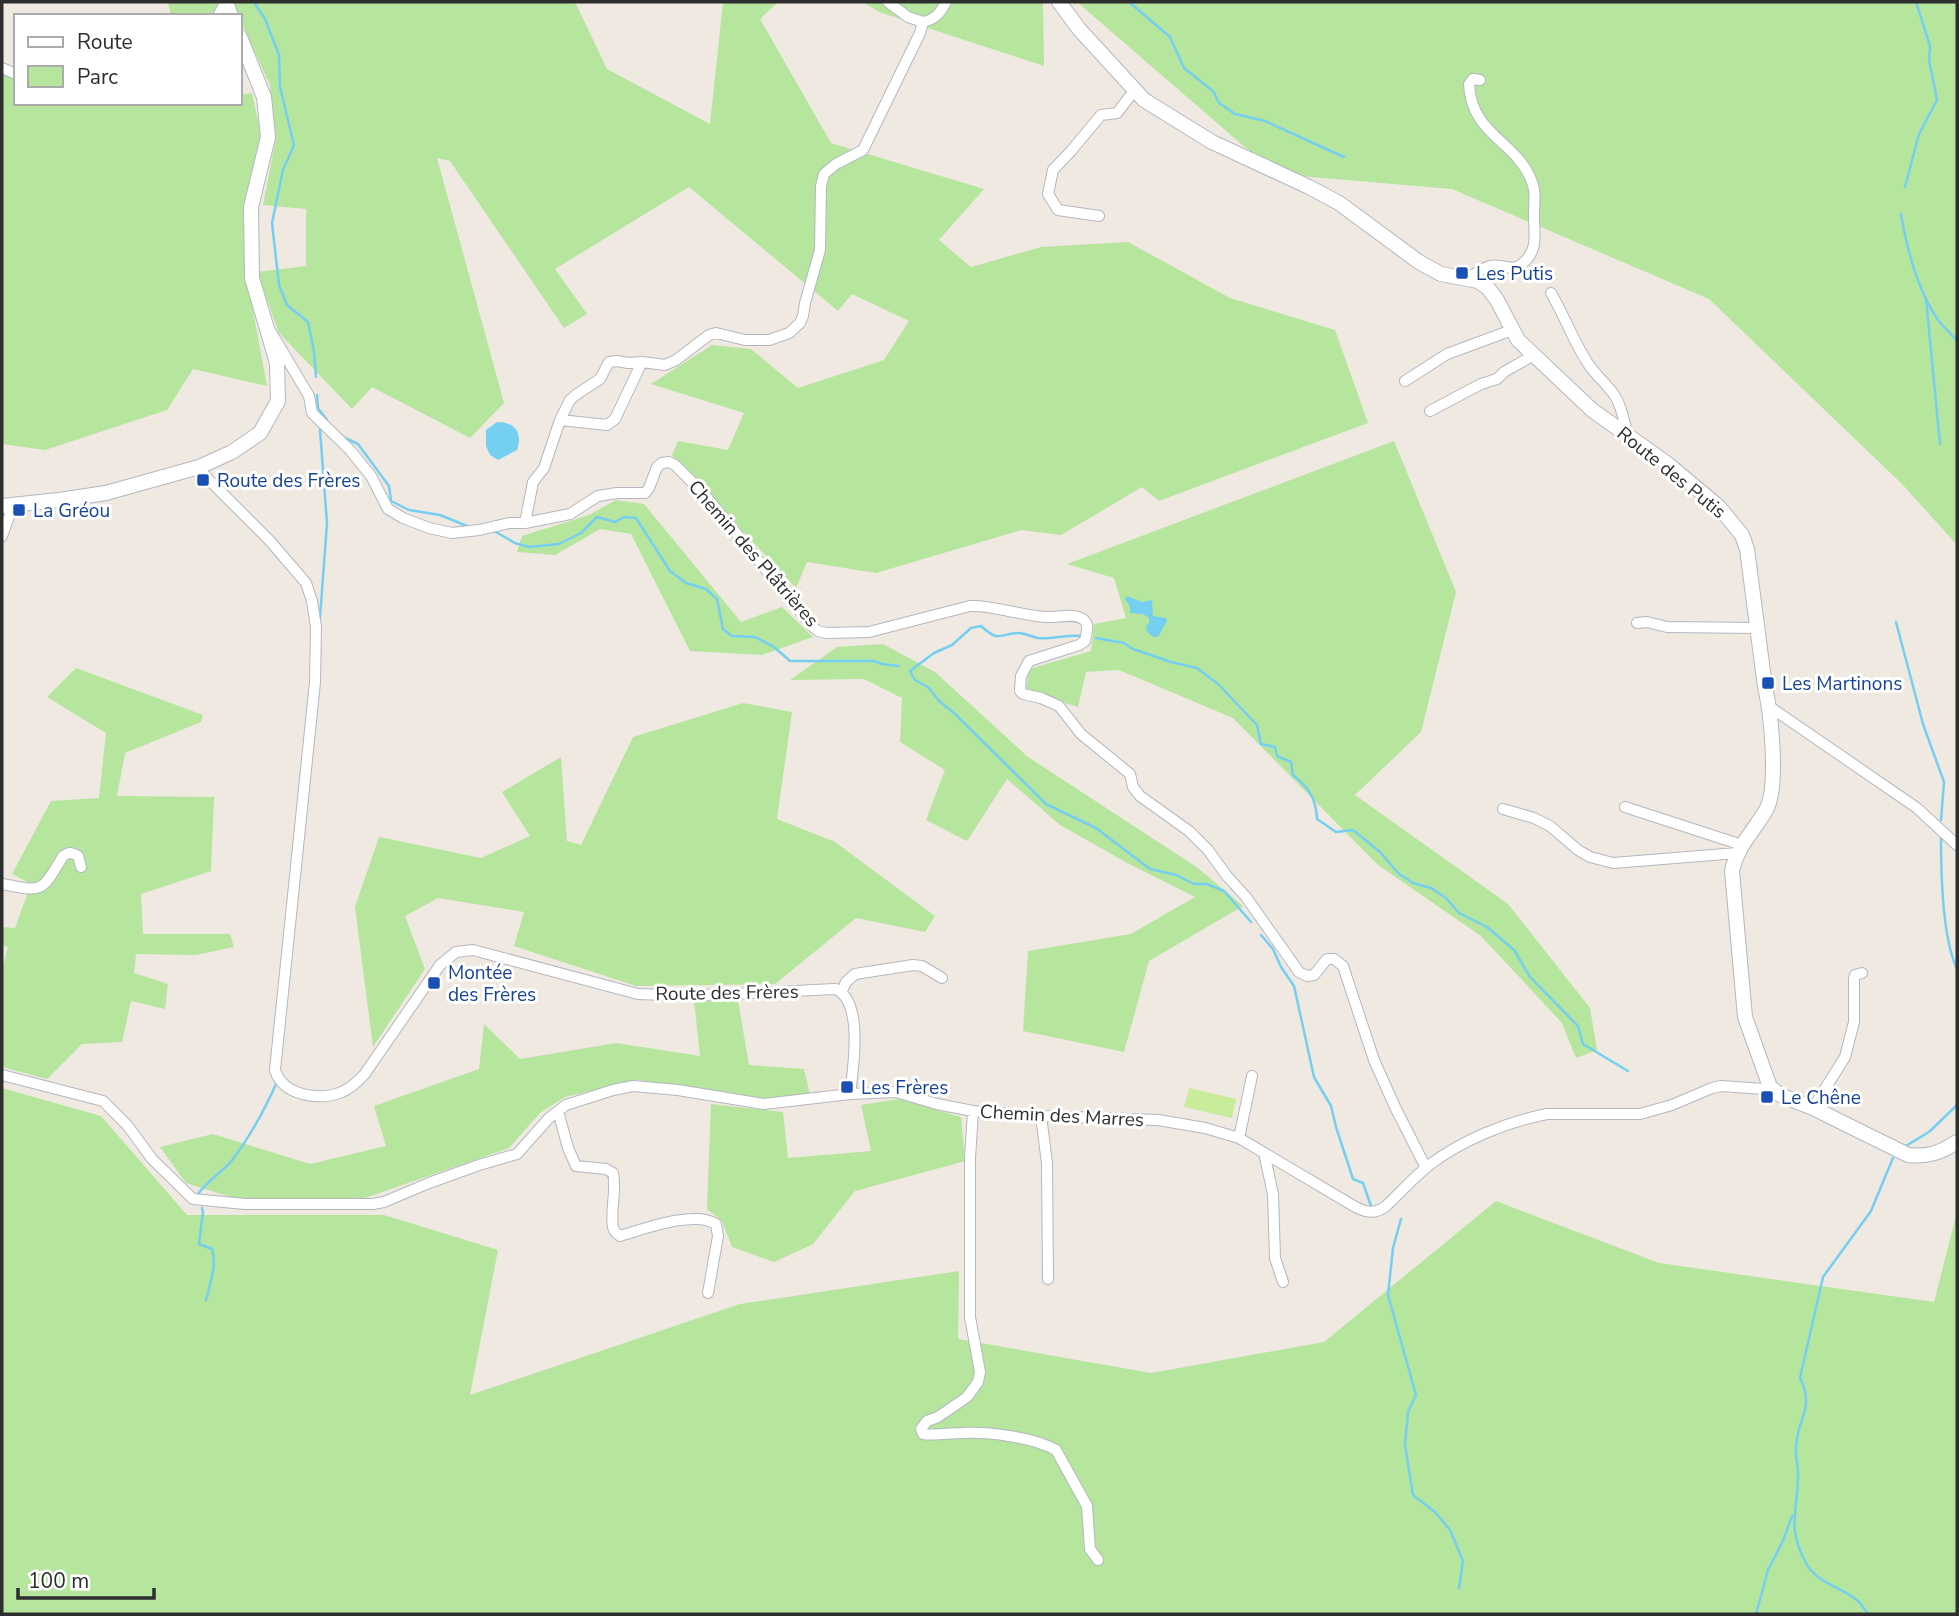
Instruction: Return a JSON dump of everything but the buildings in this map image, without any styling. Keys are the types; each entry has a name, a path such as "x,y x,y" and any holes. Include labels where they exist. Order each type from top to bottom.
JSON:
{"street":[{"path":"888,2 908,17 923,22 939,15 946,2"},
{"name":"Route des Putis","path":"1059,2 1079,29 1144,100 1212,142 1339,203 1419,262 1441,274 1479,281 1488,288 1518,340 1592,410 1669,465 1719,507 1742,535 1747,549 1770,707 1773,782 1767,808 1740,849 1732,871 1732,884 1745,1017 1770,1087"},
{"path":"525,523 533,482 544,468 560,420 570,400 600,379 610,362 665,365 709,335 716,333 745,340 769,340 789,333 800,323 820,250 824,174 836,164 863,150 923,22"},
{"path":"2,536 10,514 6,506 106,493 199,467 232,452 260,433 278,401 277,363 252,278 251,207 268,137 264,97 242,42"},
{"path":"1466,279 1489,266 1510,269 1521,265 1530,255 1535,239 1533,184 1514,153 1483,126 1469,93 1469,83 1473,79 1480,80"},
{"path":"1098,216 1058,210 1048,194 1053,170 1101,115 1117,113 1134,91"},
{"path":"1550,293 1594,373 1616,397 1627,433"},
{"name":"Chemin des Plâtrières","path":"265,324 309,396 312,413 351,450 370,476 388,509 429,528 452,533 570,514 598,496 645,493 657,467 669,462 686,474 704,494 818,631 835,634 869,632 970,606 1048,617 1076,616 1083,619 1087,624 1085,641 1028,661 1021,676 1020,691 1059,706 1081,734 1130,774 1133,787 1140,796 1199,840 1246,897 1299,972 1307,976 1314,975 1327,960 1334,958 1343,966 1374,1060 1426,1168"},
{"path":"1405,381 1447,354 1512,330"},
{"path":"1430,411 1481,384 1497,379 1534,355"},
{"path":"560,420 607,425 611,423 642,362"},
{"name":"Route des Frères","path":"199,467 293,565 306,583 316,627 315,682 275,1070 278,1080 285,1087 296,1093 324,1095 341,1093 354,1085 440,965 449,956 464,950 473,950 638,993 842,991"},
{"path":"1637,622 1667,627 1758,628"},
{"path":"1770,707 1917,808 1957,845"},
{"path":"1625,807 1740,849"},
{"path":"1503,809 1550,825 1578,850 1590,857 1613,863 1740,849"},
{"path":"2,884 32,890 41,887 68,853 78,856 81,867"},
{"path":"850,1094 854,1056 852,1009 842,991 846,982 855,974 913,964 922,966 942,978"},
{"path":"1813,1108 1845,1057 1854,1022 1854,979 1855,975 1862,973"},
{"name":"Chemin des Marres","path":"2,1075 103,1101 128,1126 152,1159 193,1199 245,1204 384,1202 429,1183 517,1154 549,1118 566,1105 633,1086 764,1104 850,1094 896,1092 973,1111 1158,1120 1205,1128 1239,1138 1352,1205 1372,1213 1385,1208 1426,1168 1448,1152 1478,1137 1534,1116 1556,1113 1640,1114 1672,1105 1712,1088 1770,1087"},
{"path":"1239,1138 1252,1076"},
{"path":"1770,1087 1908,1155 1933,1155 1957,1142"},
{"path":"558,1111 576,1166 606,1169 613,1173 613,1226 620,1236 692,1219 709,1220 716,1224 718,1236 708,1293"},
{"path":"973,1111 970,1158 970,1317 979,1372 978,1382 967,1397 938,1417 927,1421 921,1429 923,1434 930,1435 975,1432 1019,1438 1056,1450 1087,1506 1090,1549 1098,1560"},
{"path":"1041,1116 1047,1163 1048,1279"},
{"path":"1264,1153 1273,1194 1275,1258 1283,1282"}],"green space":[{"path":"168,2 217,2 218,9 210,14 171,14"},
{"path":"232,2 575,2 607,69 710,124 723,2 778,2 760,19 831,143 984,189 939,240 971,267 1041,247 1128,242 1230,298 1335,330 1368,423 1159,501 1142,487 1061,535 1021,530 876,573 807,562 796,588 672,455 678,441 728,450 744,413 651,384 712,345 751,349 798,388 884,360 909,321 852,294 838,311 689,187 555,269 587,314 564,328 450,161 437,158 504,403 470,438 372,387 352,409 279,333 257,272 306,266 306,209 263,205 276,138 270,85 242,24 242,14 237,14"},
{"path":"863,2 1043,2 1044,66 879,12"},
{"path":"1077,2 1957,2 1957,545 1902,484 1709,299 1452,189 1276,174"},
{"path":"2,71 14,76 14,105 242,105 242,95 252,93 261,135 243,211 249,289 267,386 193,369 167,410 45,450 2,444"},
{"path":"1394,441 1456,592 1421,732 1355,795 1508,904 1590,1008 1597,1050 1576,1058 1562,1023 1481,936 1378,865 1233,718 1119,670 1086,672 1078,707 1026,691 1029,669 1091,651 1094,624 1126,618 1114,578 1067,564"},
{"path":"616,500 644,504 741,622 782,607 813,637 762,655 690,651 631,534 600,529 555,555 517,552 522,536 589,515"},
{"path":"883,644 935,672 1028,757 1198,868 1243,906 1149,961 1124,1052 1023,1031 1028,951 1131,934 1195,897 1060,825 1007,779 967,841 926,820 945,770 900,742 902,698 864,679 790,680 837,647"},
{"path":"76,668 203,715 201,722 125,753 117,796 214,797 211,871 141,894 143,934 230,934 234,947 196,955 136,954 134,973 168,984 165,1009 131,1001 122,1042 82,1044 47,1079 2,1067 2,969 8,947 2,945 2,927 15,928 31,884 12,874 51,801 99,798 106,733 47,697"},
{"path":"743,703 792,712 777,819 835,842 935,916 925,932 856,918 775,984 636,986 514,946 524,912 438,898 405,916 425,969 373,1047 355,907 379,837 481,858 530,836 502,792 561,757 567,841 581,845 633,737"},
{"path":"694,1000 738,1000 749,1065 804,1069 810,1095 765,1099 638,1080 565,1097 540,1113 509,1148 365,1198 237,1199 186,1183 160,1147 213,1134 310,1164 386,1146 374,1106 479,1069 484,1024 520,1059 616,1043 700,1056"},
{"path":"2,1088 101,1116 187,1215 384,1215 498,1250 470,1395 740,1304 959,1271 958,1339 1151,1373 1324,1342 1496,1201 1659,1263 1934,1302 1957,1212 1957,1614 2,1614"},
{"path":"1189,1088 1236,1099 1232,1118 1184,1107"},
{"path":"899,1099 961,1117 965,1161 855,1191 813,1244 774,1262 732,1247 722,1221 707,1209 711,1104 783,1112 788,1158 871,1151 861,1105"}],"water":[{"path":"497,422 513,426 519,438 517,450 498,460 490,455 486,446 486,430"},
{"path":"1127,596 1142,602 1152,600 1153,616 1166,618 1158,637 1151,636 1147,631 1149,618 1143,614 1130,613 1125,599"}],"waterway":[{"path":"254,2 265,19 279,55 280,87 294,145 283,170 272,223 279,285 287,305 308,322 316,377"},
{"path":"1129,2 1170,37 1184,68 1213,91 1219,103 1235,114 1265,121 1344,157"},
{"path":"1905,187 1919,134 1937,100 1929,60 1930,46 1916,2"},
{"path":"1901,214 1910,255 1924,295 1938,320 1957,341"},
{"path":"1926,299 1940,444"},
{"path":"317,395 318,408 327,420"},
{"path":"320,430 327,523 320,618"},
{"path":"343,437 358,444 389,486 391,501 409,510 440,515 467,526"},
{"path":"496,532 515,543 529,547 559,544 581,533 597,517 615,522 624,517 636,518 670,571 686,583 706,589 717,599 723,629 732,636 755,637 774,647 790,661 874,661 899,666"},
{"path":"1896,622 1923,724 1944,782 1941,820"},
{"path":"1083,636 1043,638 1020,633 998,636 981,626 971,628 952,645 934,653 910,671 915,680 929,688 939,701 1046,804 1096,828 1150,869 1224,891 1251,922"},
{"path":"1096,638 1124,643 1133,649 1197,668 1218,684 1257,725 1261,744 1275,747 1277,756 1291,762 1293,775 1313,799 1317,819 1336,832 1353,830 1380,852 1399,874 1413,883 1431,888 1446,898 1459,913 1487,927 1514,950 1530,977 1578,1026 1583,1044 1628,1071"},
{"path":"1941,839 1945,923 1957,969"},
{"path":"1261,935 1273,949 1294,986 1314,1077 1331,1106 1353,1179 1363,1183 1371,1206"},
{"path":"198,1194 240,1150 277,1082"},
{"path":"1904,1147 1929,1132 1957,1105"},
{"path":"1868,1614 1852,1596 1810,1570 1800,1551 1794,1521 1798,1474 1796,1446 1806,1405 1800,1378 1823,1277 1871,1211 1893,1158"},
{"path":"202,1208 199,1244 212,1249 214,1262 206,1300"},
{"path":"1401,1219 1393,1248 1388,1295 1416,1395 1408,1412 1405,1445 1413,1495 1435,1512 1450,1530 1463,1561 1459,1588"},
{"path":"1756,1614 1768,1570 1792,1516"}],"place":[{"name":"Les Putis","path":"1462,273"},
{"name":"Route des Frères","path":"203,480"},
{"name":"La Gréou","path":"19,510"},
{"name":"Les Martinons","path":"1768,683"},
{"name":"Montée des Frères","path":"434,983"},
{"name":"Les Frères","path":"847,1087"},
{"name":"Le Chêne","path":"1767,1097"}]}
